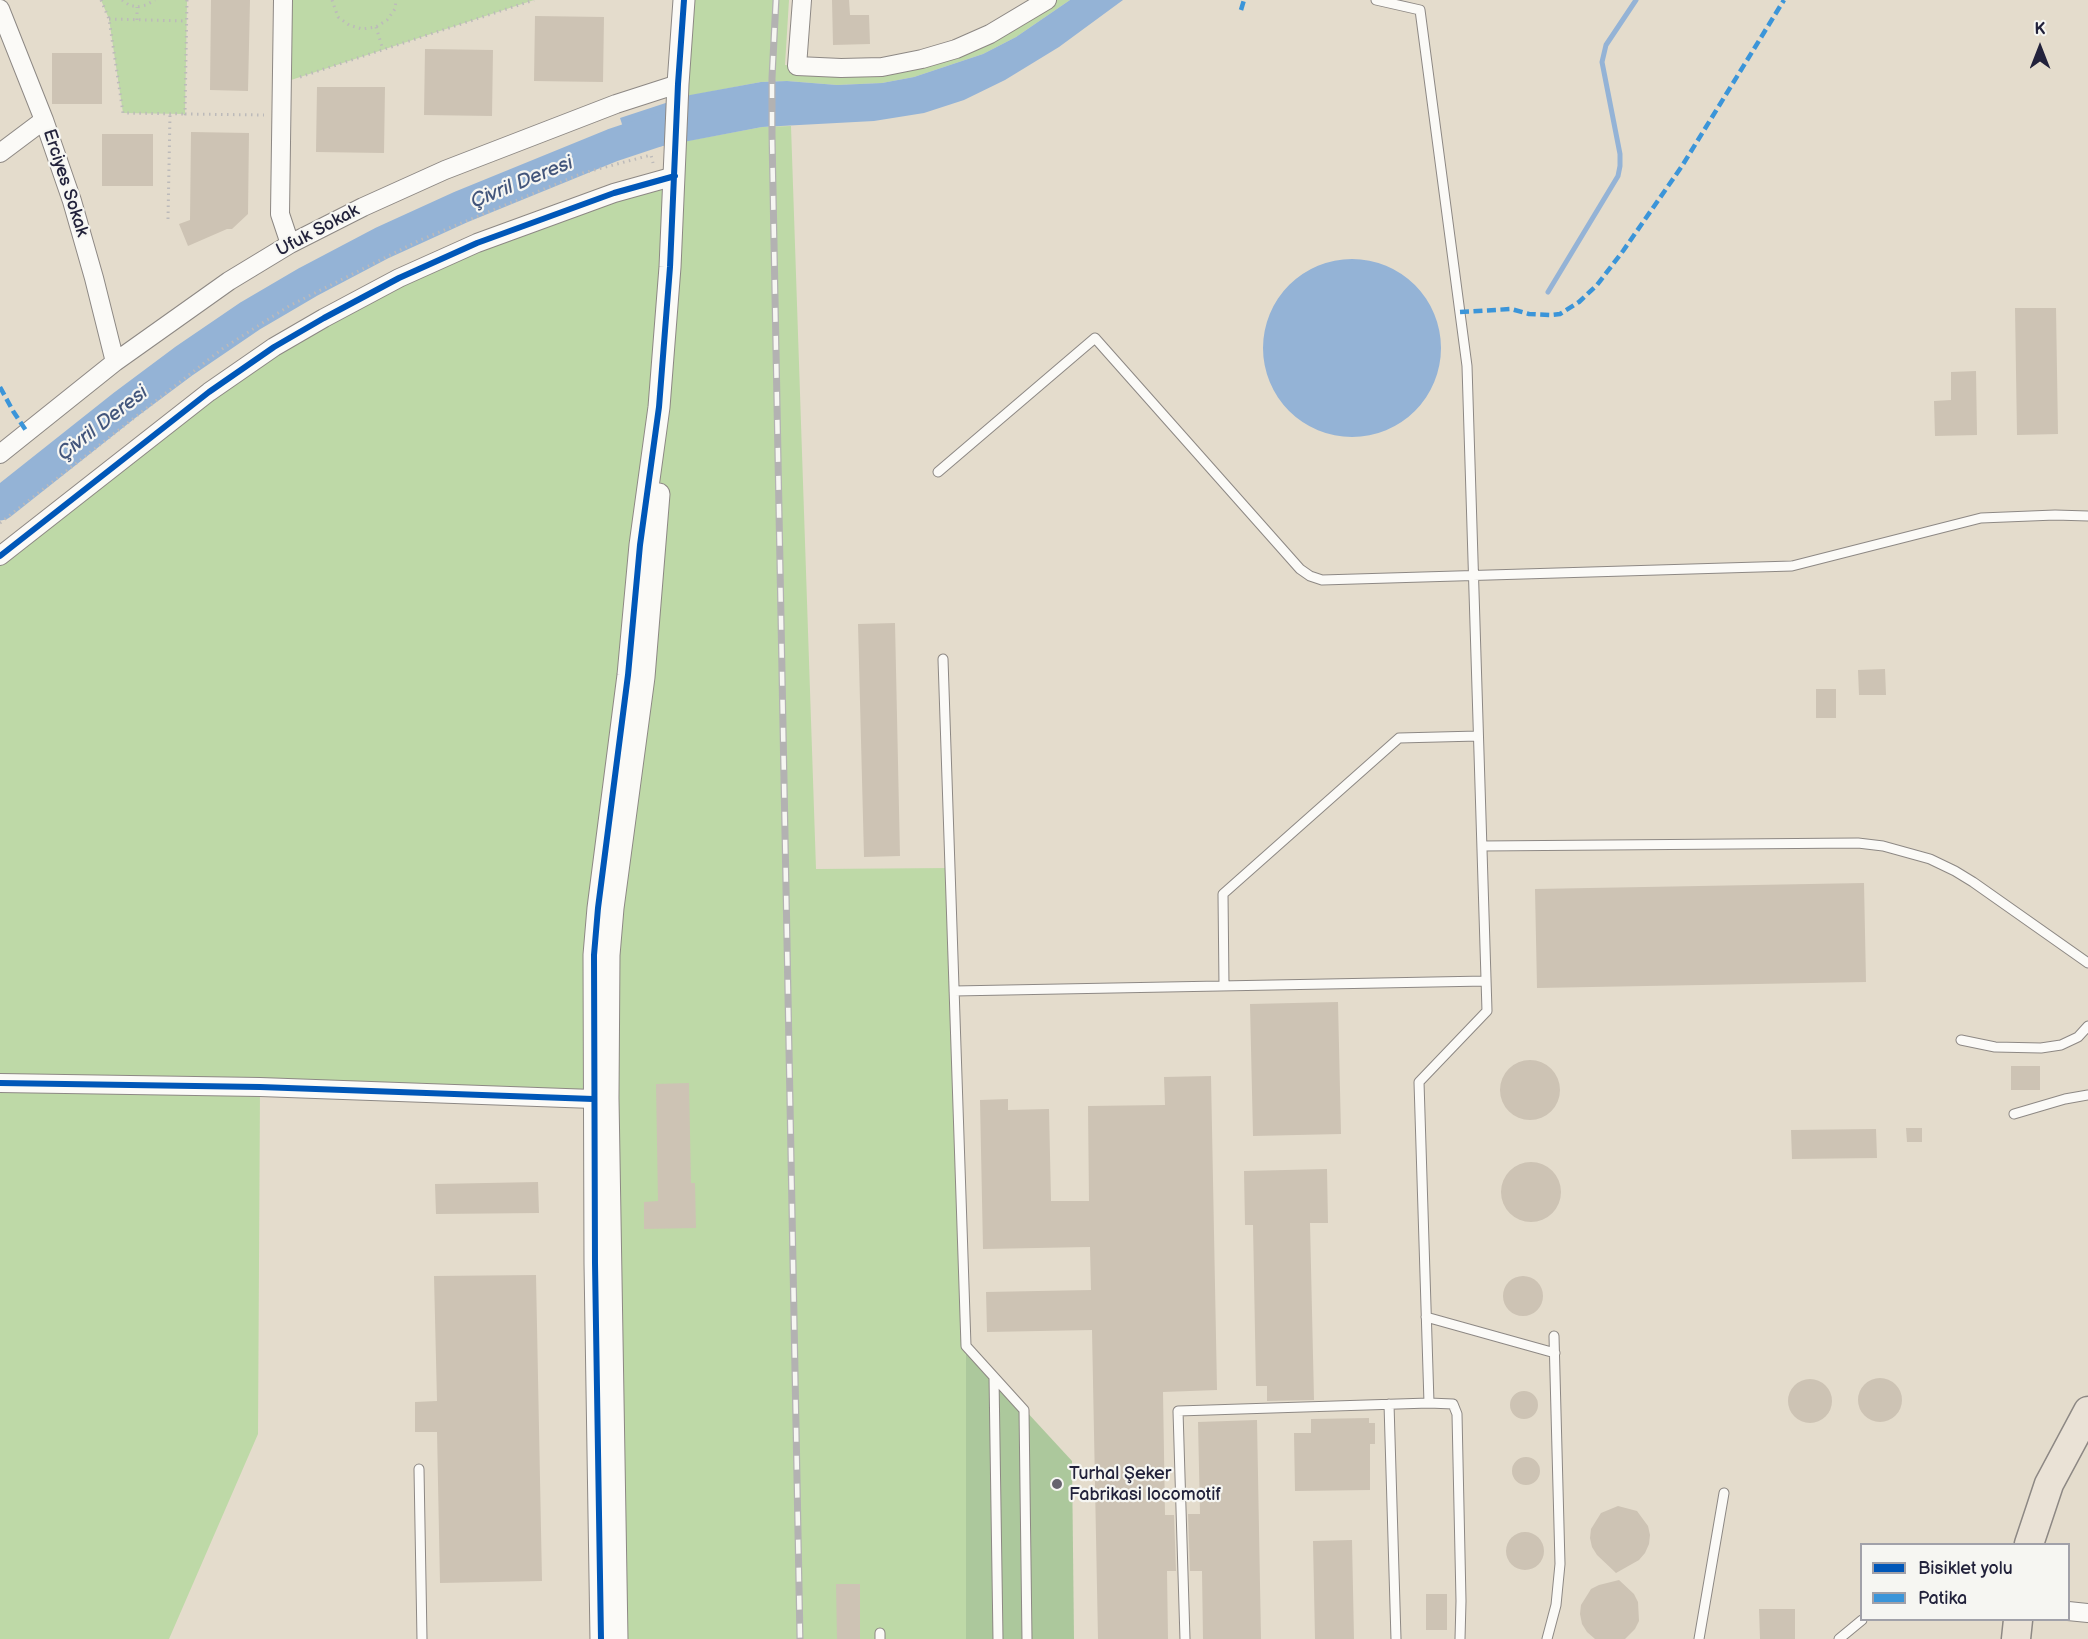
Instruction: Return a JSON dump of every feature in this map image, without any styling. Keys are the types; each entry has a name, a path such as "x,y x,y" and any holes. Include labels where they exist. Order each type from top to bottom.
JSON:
{"highway":[{"path":"2030,1543 2049,1484 2088,1411"},
{"path":"2047,1543 2063,1492 2088,1443"},
{"path":"2016,1639 2018,1621"},
{"path":"2033,1639 2035,1621"}],"street":[{"path":"283,0 279,214 290,244"},
{"path":"616,1639 608,1098 609,955 613,908 644,677 660,480 659,406 684,0"},
{"path":"801,0 797,66 841,68 882,67 956,49 990,34 1047,0"},
{"name":"Erciyes Sokak","path":"0,9 45,120 72,201 115,362"},
{"name":"Ufuk Sokak","path":"0,454 115,362 229,281 290,244 363,207 445,170 616,104 677,91"},
{"path":"0,153 45,120"},
{"path":"0,556 209,392 274,347 324,318 399,278 477,243 614,193 675,166"},
{"path":"601,1639 593,1099 594,955 628,675 648,479 659,406"},
{"path":"0,1083 260,1088 593,1099"},
{"path":"2070,1611 2088,1613"}],"lane":[{"path":"1376,0 1420,10 1467,366 1487,1011 1419,1082 1429,1403"},
{"path":"938,472 1095,338 1300,569 1322,580 1792,566 1981,518 2055,515 2088,517"},
{"path":"944,659 966,1346 1024,1410 1027,1639"},
{"path":"1224,986 1223,894 1399,738 1478,736"},
{"path":"1482,846 1846,843 1883,846 1930,859 1955,871 2088,963"},
{"path":"954,991 1486,981"},
{"path":"1961,1040 1995,1047 2041,1048 2061,1045 2078,1037 2088,1026"},
{"path":"2014,1114 2088,1095"},
{"path":"1426,1317 1555,1353"},
{"path":"1547,1639 1556,1605 1560,1564 1554,1336"},
{"path":"994,1377 998,1639"},
{"path":"1185,1639 1178,1410 1429,1403 1453,1404 1457,1414 1460,1639"},
{"path":"1389,1404 1396,1639"},
{"path":"419,1469 422,1639"},
{"path":"1699,1639 1724,1493"},
{"path":"1839,1639 1861,1621"}],"path":[{"path":"101,0 109,20 123,113 281,115"},
{"path":"122,0 137,7 154,0"},
{"path":"185,114 187,0"},
{"path":"332,0 338,17 349,26 362,29 376,27 387,20 395,9 396,0"},
{"path":"282,83 534,0"},
{"path":"137,7 137,20"},
{"path":"109,20 186,21"},
{"path":"376,27 383,50"},
{"path":"168,219 170,114"}],"green space":[{"path":"101,0 187,0 185,114 123,113 109,19"},
{"path":"283,0 534,0 282,83"},
{"path":"684,0 789,0 785,65 841,68 922,59 1047,0 1070,0 1016,37 983,54 914,77 882,83 837,85 787,81 761,82 677,98"},
{"path":"791,126 816,869 950,868 966,1346 966,1639 617,1639 608,1098 260,1088 258,1434 169,1639 0,1639 0,556 156,432 399,278 675,176 676,143 762,127"},
{"path":"966,1346 1072,1461 1074,1639 966,1639"}],"water":[{"path":"1070,0 1123,0 1059,47 1005,80 964,100 924,113 874,121 762,127 631,152 620,118 690,95 761,82 787,81 837,85 882,83 914,77 983,54 1016,37"},
{"path":"1352,259 1386,266 1402,274 1415,285 1426,298 1434,314 1441,348 1434,382 1426,398 1415,411 1402,422 1386,430 1352,437 1318,430 1302,422 1289,411 1278,398 1270,382 1263,348 1270,314 1278,298 1289,285 1302,274 1318,266"}],"building":[{"path":"211,0 250,0 248,91 210,90"},
{"path":"832,0 849,0 850,15 869,15 870,44 833,45"},
{"path":"535,16 604,17 603,82 534,81"},
{"path":"425,49 493,50 492,116 424,115"},
{"path":"52,53 102,53 102,104 52,104"},
{"path":"317,87 385,87 384,153 316,152"},
{"path":"191,132 249,133 248,214 232,229 227,229 188,246 179,224 190,220"},
{"path":"102,134 153,134 153,186 102,186"},
{"path":"2015,308 2056,308 2058,434 2017,435"},
{"path":"1976,371 1977,435 1935,436 1934,401 1951,400 1951,372"},
{"path":"895,623 900,856 864,857 858,624"},
{"path":"1885,669 1886,695 1859,695 1858,670"},
{"path":"1816,689 1836,689 1836,718 1816,718"},
{"path":"1864,883 1866,982 1537,988 1535,889"},
{"path":"1338,1002 1341,1134 1253,1136 1250,1004"},
{"path":"1530,1060 1547,1065 1555,1073 1560,1090 1555,1107 1547,1115 1530,1120 1513,1115 1505,1107 1500,1090 1505,1073 1513,1065"},
{"path":"2011,1066 2040,1066 2040,1090 2011,1090"},
{"path":"1211,1076 1217,1390 1163,1392 1165,1515 1174,1515 1176,1571 1167,1571 1168,1639 1098,1639 1092,1330 987,1332 986,1292 1091,1290 1090,1247 983,1249 980,1100 1008,1099 1008,1110 1049,1109 1051,1201 1089,1201 1088,1106 1165,1105 1164,1077"},
{"path":"689,1083 691,1183 695,1183 696,1228 644,1229 644,1202 658,1201 656,1084"},
{"path":"1906,1128 1922,1128 1922,1142 1907,1142"},
{"path":"1876,1129 1877,1158 1792,1159 1791,1130"},
{"path":"1531,1162 1548,1167 1556,1175 1561,1192 1556,1209 1548,1217 1531,1222 1514,1217 1506,1209 1501,1192 1506,1175 1514,1167"},
{"path":"1327,1169 1328,1223 1310,1223 1314,1400 1267,1401 1267,1386 1256,1386 1253,1225 1245,1225 1244,1171"},
{"path":"538,1182 539,1213 436,1214 435,1184"},
{"path":"536,1275 542,1581 440,1583 437,1432 415,1432 415,1402 437,1401 434,1276"},
{"path":"1523,1276 1531,1277 1537,1282 1542,1288 1542,1304 1537,1310 1531,1315 1523,1316 1515,1315 1509,1310 1504,1304 1503,1296 1504,1288 1509,1282 1515,1277"},
{"path":"1880,1378 1889,1379 1896,1384 1901,1391 1901,1409 1896,1416 1889,1421 1880,1422 1871,1421 1864,1416 1859,1409 1858,1400 1859,1391 1864,1384 1871,1379"},
{"path":"1810,1379 1819,1380 1826,1385 1831,1392 1831,1410 1826,1417 1819,1422 1810,1423 1801,1422 1794,1417 1789,1410 1788,1401 1789,1392 1794,1385 1801,1380"},
{"path":"1524,1391 1534,1395 1538,1405 1534,1415 1524,1419 1514,1415 1510,1405 1514,1395"},
{"path":"1369,1418 1369,1423 1375,1423 1375,1444 1370,1444 1370,1490 1295,1491 1294,1433 1311,1433 1311,1419"},
{"path":"1257,1420 1261,1639 1203,1639 1202,1571 1190,1571 1188,1514 1200,1514 1198,1422"},
{"path":"1526,1457 1536,1461 1540,1471 1536,1481 1526,1485 1516,1481 1512,1471 1516,1461"},
{"path":"1618,1506 1637,1511 1648,1526 1650,1535 1649,1544 1639,1560 1616,1573 1597,1555 1590,1538 1591,1529 1601,1513"},
{"path":"1525,1532 1539,1537 1544,1551 1539,1565 1525,1570 1511,1565 1506,1551 1511,1537"},
{"path":"1352,1540 1354,1639 1315,1639 1313,1541"},
{"path":"1619,1580 1634,1594 1638,1602 1639,1621 1625,1639 1595,1639 1582,1624 1581,1605 1591,1589"},
{"path":"836,1584 860,1584 860,1639 837,1639"},
{"path":"1426,1594 1447,1594 1447,1630 1426,1630"},
{"path":"1759,1609 1795,1609 1795,1639 1760,1639"}],"waterway":[{"path":"1548,292 1618,176 1620,154 1602,62 1606,45 1636,0"},
{"name":"Çivril Deresi","path":"0,504 184,361 250,316 308,282 382,243 461,207 613,145 670,126"}],"railway":[{"path":"776,0 772,135 800,1639"}],"marked path":[{"path":"1241,10 1244,0"},
{"path":"1460,312 1511,309 1529,314 1560,314 1579,302 1597,285 1682,166 1784,0"},
{"path":"0,387 27,432"}],"cycle path":[{"path":"601,1639 595,1263 594,955 628,675 640,545 659,407 670,267 684,0"},
{"path":"0,556 209,392 274,347 324,318 399,278 477,243 614,193 675,176"},
{"path":"0,1083 260,1087 593,1099"}],"place":[{"name":"Turhal Şeker Fabrikasi locomotif","path":"1057,1484"}]}
